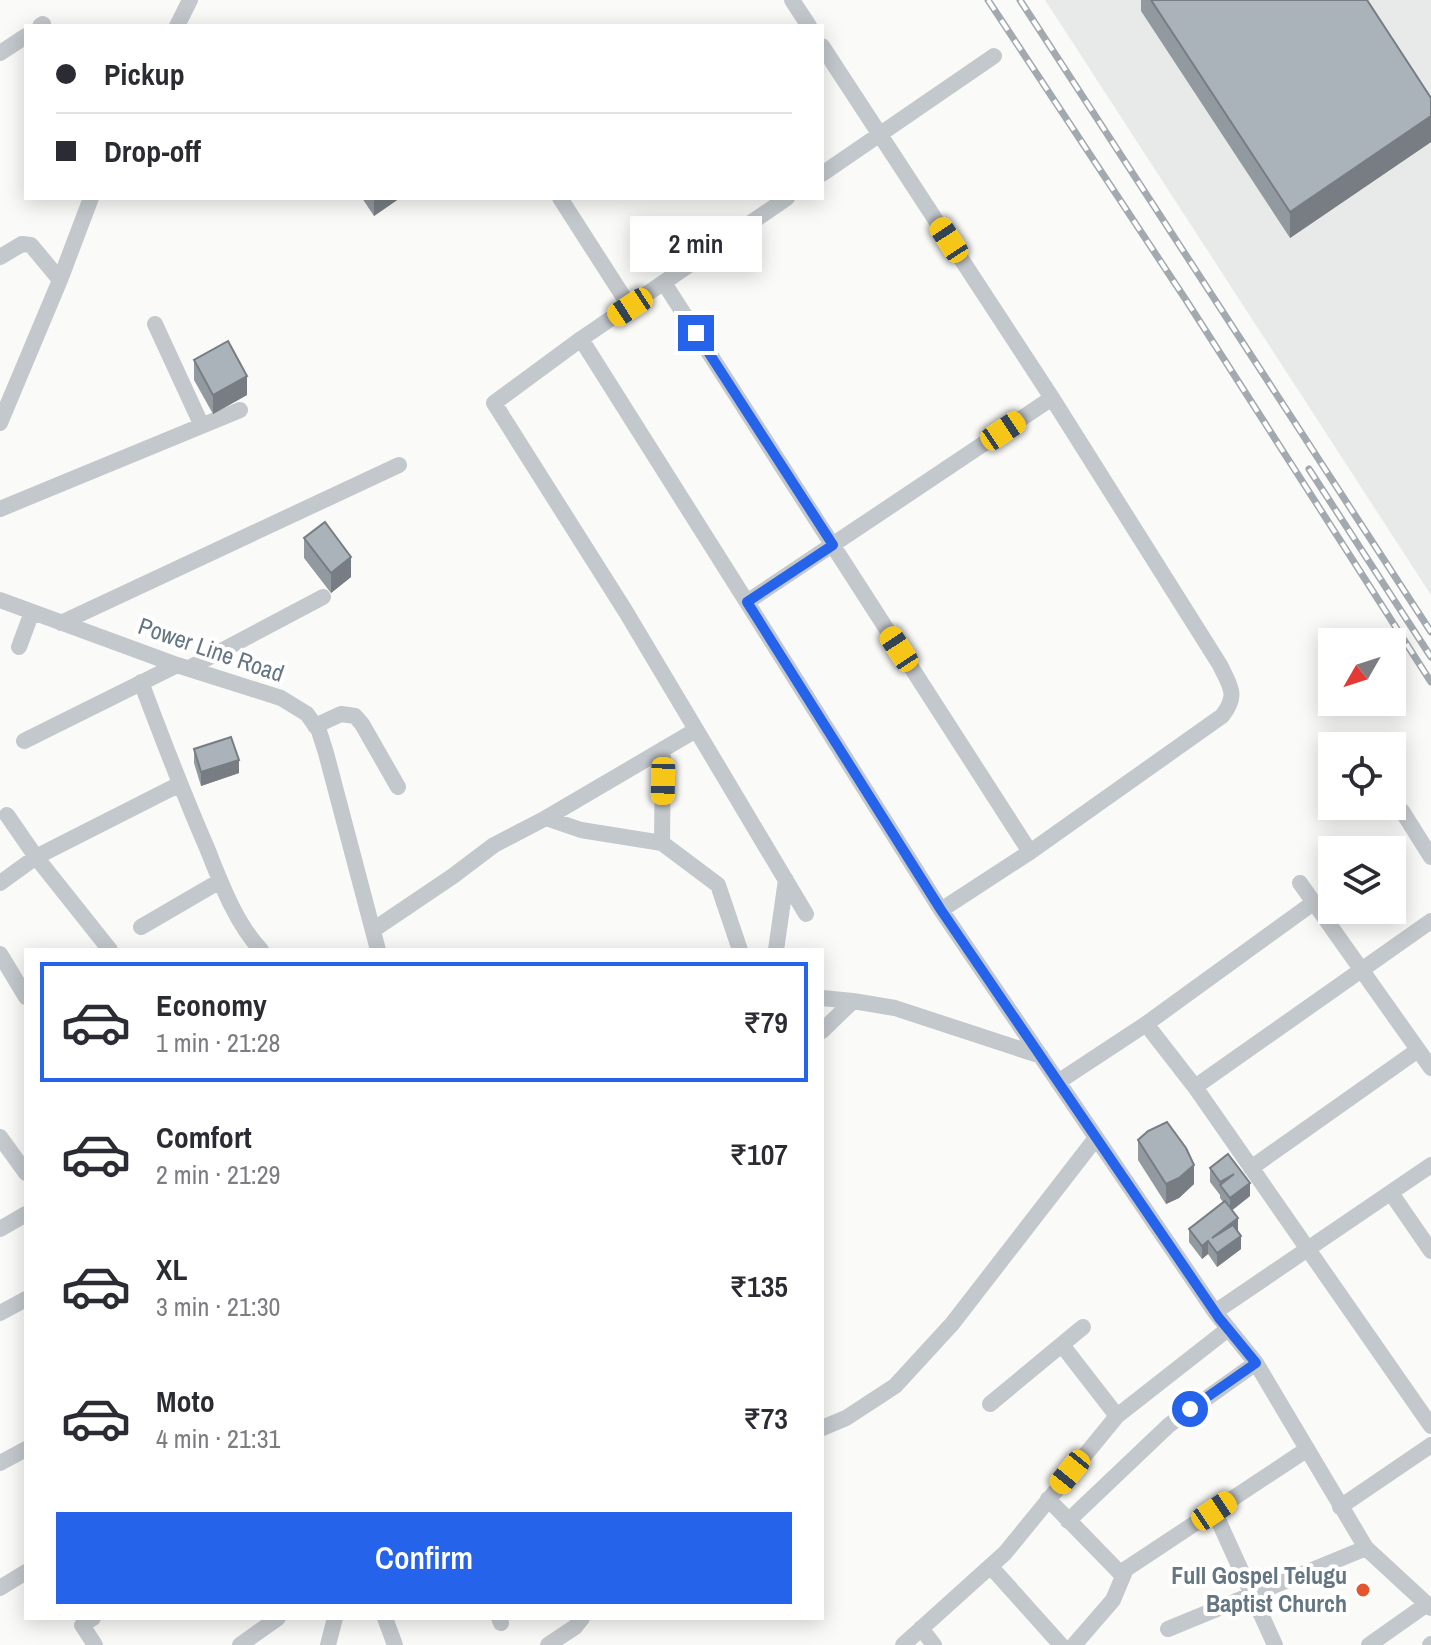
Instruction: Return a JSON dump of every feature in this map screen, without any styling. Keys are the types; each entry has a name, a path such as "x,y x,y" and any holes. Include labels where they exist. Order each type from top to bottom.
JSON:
{"street":[{"path":"178,24 190,0"},
{"path":"792,0 808,24"},
{"path":"0,53 24,37"},
{"path":"824,49 1052,398 1220,665 1232,697 1231,705 1222,716 1030,852 941,910"},
{"path":"824,173 994,56"},
{"path":"0,423 90,200"},
{"path":"561,200 630,307"},
{"path":"784,200 581,339 494,403 626,612 806,914"},
{"path":"0,257 22,244 31,245 60,280"},
{"path":"664,283 1030,852"},
{"path":"155,324 202,426"},
{"path":"581,339 941,910 1215,1312 1256,1363 1366,1548 1429,1606 1369,1645"},
{"path":"747,602 1052,398"},
{"path":"0,509 240,410"},
{"path":"61,623 399,465"},
{"path":"24,741 323,597"},
{"name":"Power Line Road","path":"0,600 281,698 307,714 326,753 378,948"},
{"path":"19,647 32,612"},
{"path":"141,682 220,881 242,926 259,948"},
{"path":"315,726 341,714 355,716 398,787"},
{"path":"373,930 494,845 696,730"},
{"path":"662,843 663,749"},
{"path":"0,883 36,857 180,784"},
{"path":"7,815 36,857 108,948"},
{"path":"1406,817 1431,857"},
{"path":"546,818 581,830 662,843 718,885 739,948"},
{"path":"776,948 786,880"},
{"path":"141,927 220,881"},
{"path":"1300,883 1431,1068"},
{"path":"1058,1082 1146,1024 1313,903"},
{"path":"1195,1087 1431,921"},
{"path":"0,954 24,994"},
{"path":"824,998 895,1008 1041,1056"},
{"path":"824,1029 853,1001"},
{"path":"1146,1024 1195,1087 1431,1426"},
{"path":"1251,1168 1418,1050"},
{"path":"0,1137 24,1170"},
{"path":"824,1427 846,1418 895,1386 952,1324 1096,1138"},
{"path":"1215,1312 1431,1165"},
{"path":"1391,1193 1431,1251"},
{"path":"0,1229 24,1215"},
{"path":"0,1313 24,1300"},
{"path":"990,1404 1083,1327"},
{"path":"903,1645 991,1567 1117,1416 1228,1329"},
{"path":"1062,1345 1117,1416"},
{"path":"1068,1521 1169,1425 1256,1363"},
{"path":"1340,1507 1431,1445"},
{"path":"0,1463 24,1450"},
{"path":"1074,1645 1113,1600 1129,1567 1306,1450"},
{"path":"1048,1499 1123,1576"},
{"path":"1214,1511 1252,1593 1269,1643"},
{"path":"1168,1629 1366,1548"},
{"path":"991,1567 1061,1645"},
{"path":"0,1588 24,1573"},
{"path":"90,1620 82,1625 95,1645"},
{"path":"240,1645 275,1620"},
{"path":"328,1645 334,1620"},
{"path":"386,1620 395,1645"},
{"path":"548,1645 580,1620"},
{"path":"921,1628 934,1645"}],"shaded area":[{"path":"1045,0 1431,0 1431,595"}],"building":[{"path":"1151,0 1367,0 1431,98 1431,116 1290,212"},
{"path":"228,341 247,376 213,395 194,360"},
{"path":"325,522 351,557 331,573 304,538"},
{"path":"231,737 239,760 201,772 194,749"},
{"path":"1167,1122 1194,1165 1166,1184 1138,1140"},
{"path":"1228,1154 1250,1183 1230,1198 1220,1185 1234,1174 1220,1182 1210,1168"},
{"path":"1225,1201 1238,1218 1212,1238 1233,1225 1241,1236 1217,1253 1208,1241 1202,1246 1189,1229"}],"railway":[{"path":"988,0 1186,300 1431,682"},
{"path":"1020,0 1431,632"},
{"path":"1309,469 1431,657"}],"place":[{"name":"Full Gospel Telugu Baptist Church","path":"1363,1590"}],"route":[{"path":"696,333 833,545 747,602 941,910 1219,1318 1256,1363 1190,1409"}]}
